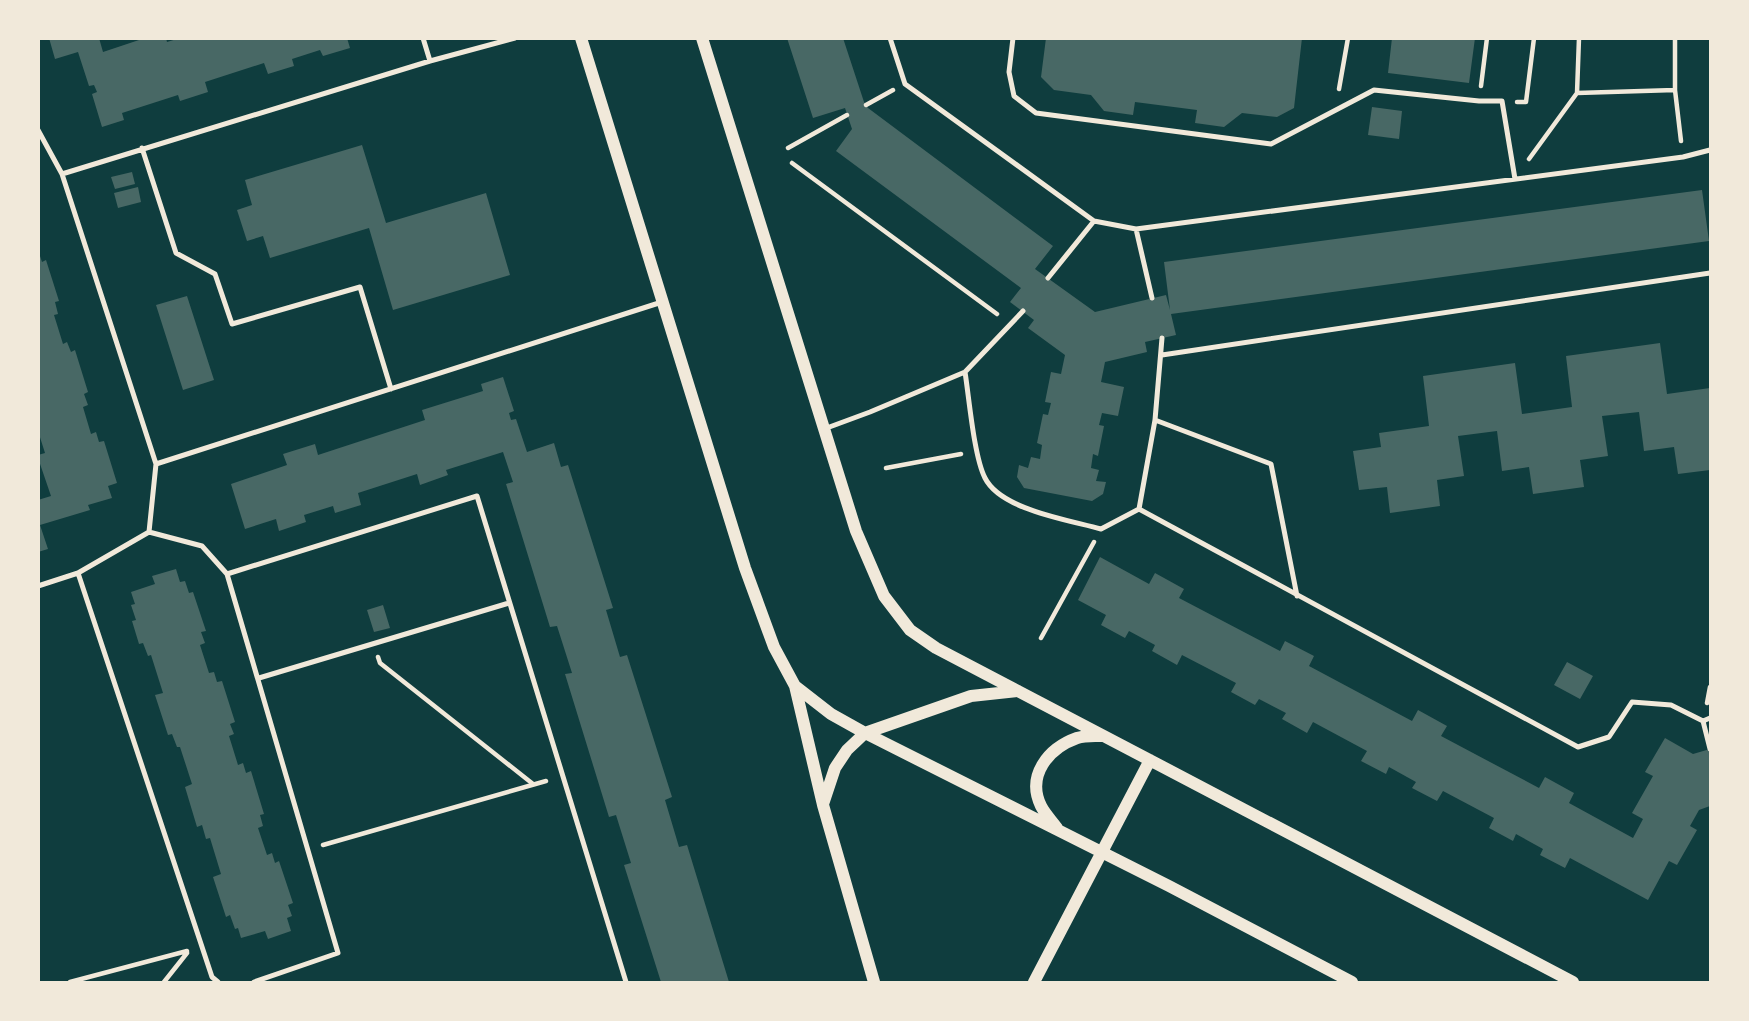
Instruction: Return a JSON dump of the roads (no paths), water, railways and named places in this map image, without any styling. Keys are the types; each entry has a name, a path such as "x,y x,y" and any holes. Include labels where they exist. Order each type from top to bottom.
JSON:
{"street":[{"path":"581,38 745,568 774,647 795,687 823,805 874,981"},
{"path":"702,38 856,531 884,596 910,630 936,648 1573,982"},
{"path":"795,687 831,714 865,733 1352,982"},
{"path":"823,805 835,768 847,750 865,733 971,696 1019,691"},
{"path":"1058,830 1040,804 1037,780 1042,762 1057,749 1079,737 1105,736"},
{"path":"1034,982 1150,760"}],"lane":[{"path":"423,38 430,61"},
{"path":"62,174 430,61 516,38"},
{"path":"890,38 905,84 1094,221 1136,229 1684,157 1710,150"},
{"path":"1013,38 1009,72 1014,96 1036,113 1271,144 1374,90 1479,101 1502,100 1515,179"},
{"path":"38,130 62,174 156,464 149,532"},
{"path":"142,148 176,253 215,274 232,324 360,287 391,389"},
{"path":"1048,278 1094,221"},
{"path":"1136,229 1152,298"},
{"path":"1162,355 1710,273"},
{"path":"156,464 662,302"},
{"path":"824,429 965,372 1023,311"},
{"path":"1139,509 1156,420 1162,338"},
{"path":"965,372 985,479 1001,494 1022,508 1101,529 1139,509"},
{"path":"1156,420 1271,464 1297,596"},
{"path":"227,574 477,496 626,982"},
{"path":"1139,509 1578,747 1609,737 1632,702 1671,705 1703,720 1710,718"},
{"path":"38,586 78,573 149,532 202,546 227,574 338,953 254,982"},
{"path":"78,573 212,977 218,982"},
{"path":"259,678 509,603"},
{"path":"1703,720 1710,749"}]}
